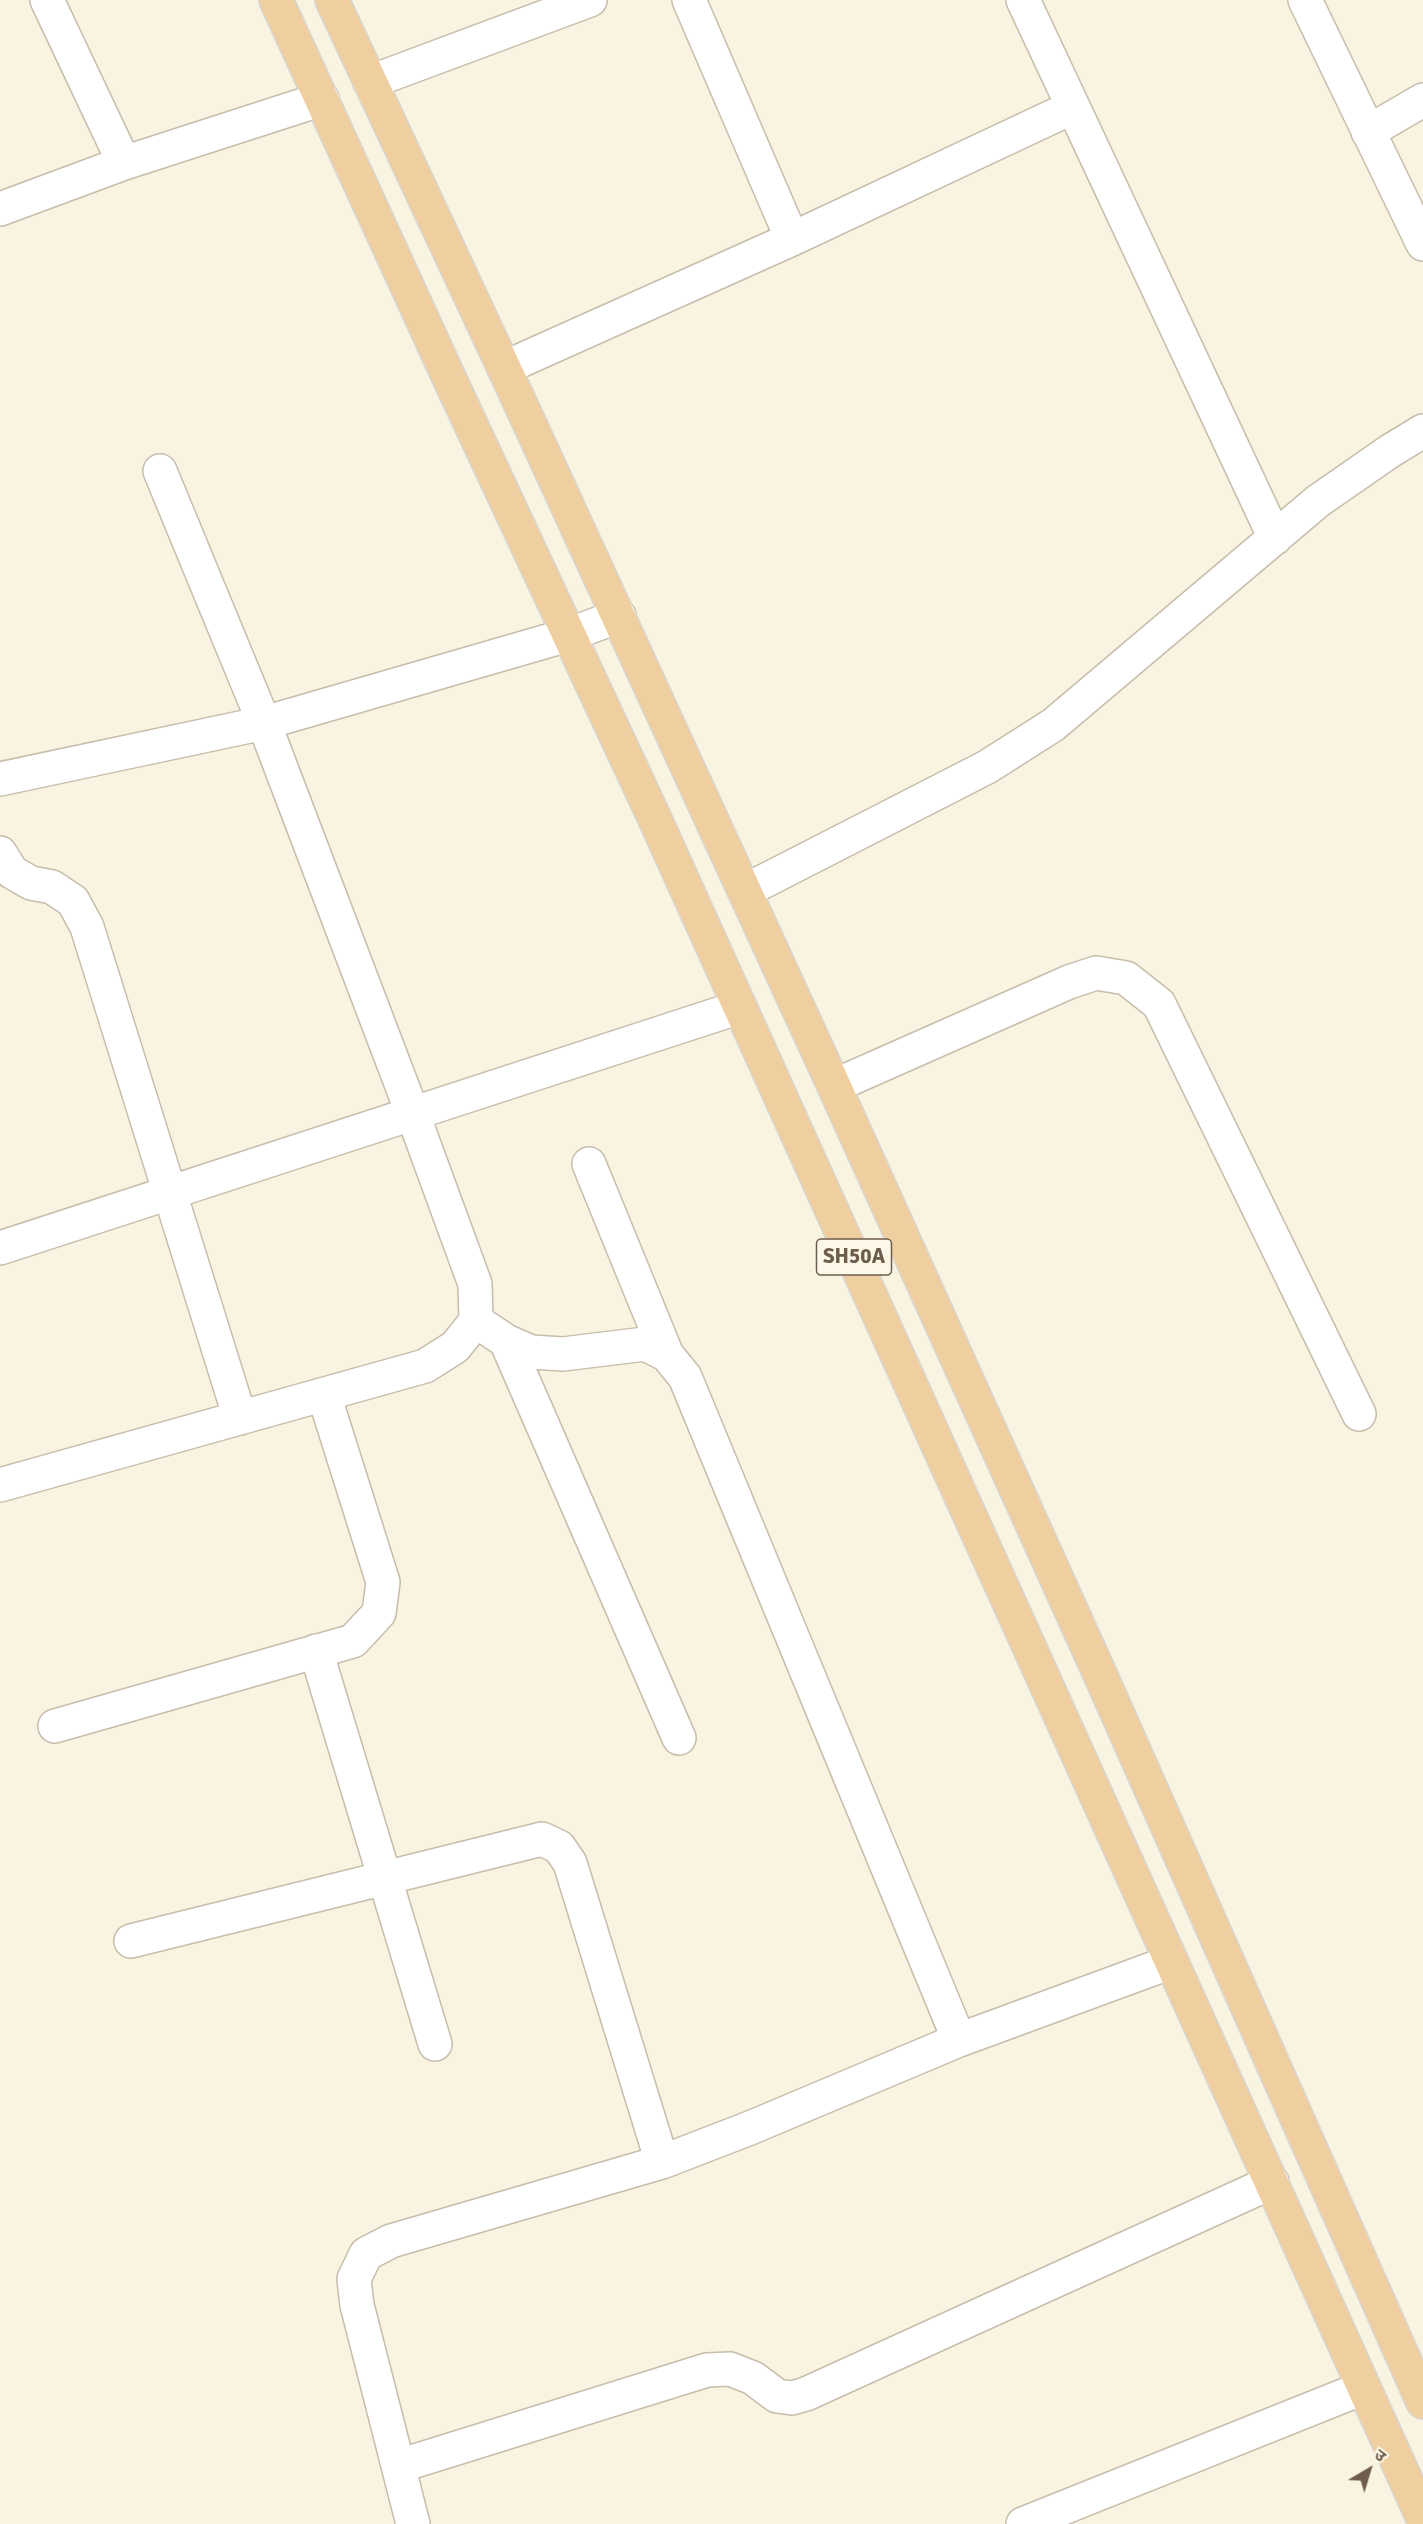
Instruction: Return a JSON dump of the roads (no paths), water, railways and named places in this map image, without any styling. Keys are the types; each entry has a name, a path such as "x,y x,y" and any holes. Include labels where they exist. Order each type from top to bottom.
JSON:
{"highway":[{"name":"SH50A","path":"276,0 568,635 654,816 1423,2518"},
{"name":"SH50A","path":"332,0 619,616 834,1086 1109,1693 1423,2402"}],"street":[{"path":"47,0 124,164"},
{"path":"370,82 590,0"},
{"path":"689,0 792,240"},
{"path":"1023,0 1275,538"},
{"path":"1305,0 1423,244"},
{"path":"0,209 124,164 322,99"},
{"path":"1368,132 1423,100"},
{"path":"504,368 792,240 1073,107"},
{"path":"745,891 987,767 1053,725 1318,501 1423,431"},
{"path":"0,1485 425,1366 455,1347 476,1321 475,1284 412,1112 264,723 160,471"},
{"path":"0,779 264,723 568,635 619,616"},
{"path":"0,853 12,872 31,883 52,887 73,901 87,927 240,1418"},
{"path":"834,1086 1069,982 1096,973 1126,978 1159,1004 1359,1414"},
{"path":"0,1248 740,1006"},
{"path":"589,1164 667,1354 686,1377 959,2040"},
{"path":"476,1321 506,1341 531,1352 563,1354 645,1344 667,1354"},
{"path":"506,1341 679,1738"},
{"path":"55,1726 353,1641 379,1613 383,1582 324,1395"},
{"path":"316,1651 435,2044"},
{"path":"131,1941 542,1839 559,1847 570,1863 662,2162"},
{"path":"413,2524 357,2305 354,2279 366,2254 391,2241 662,2162 750,2128 959,2040 1171,1962"},
{"path":"399,2466 707,2370 730,2369 753,2378 777,2396 792,2398 806,2394 1272,2182"},
{"path":"1023,2524 1363,2388"}]}
